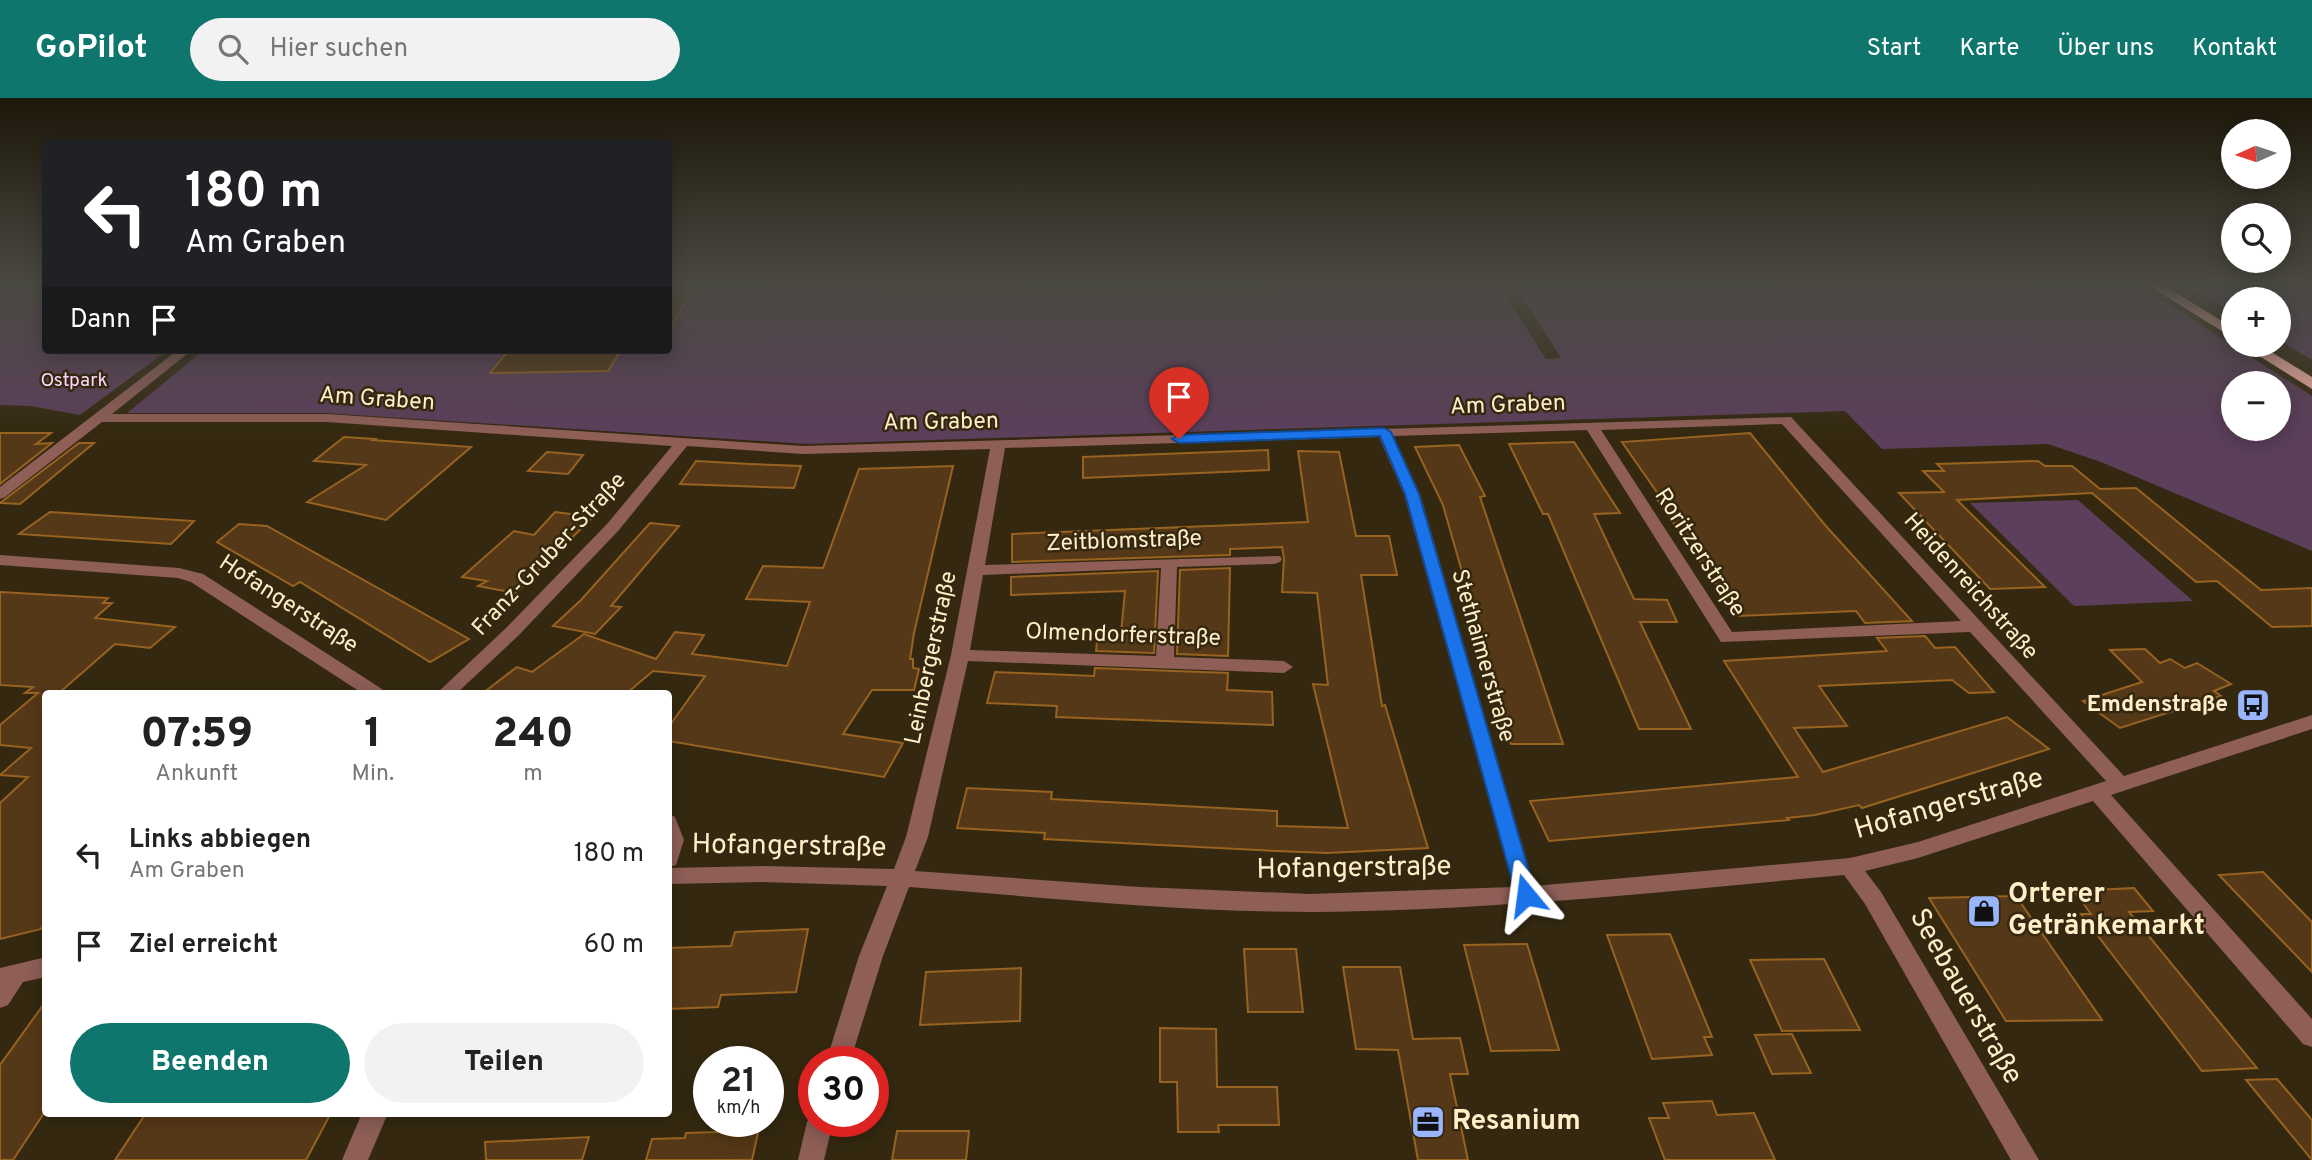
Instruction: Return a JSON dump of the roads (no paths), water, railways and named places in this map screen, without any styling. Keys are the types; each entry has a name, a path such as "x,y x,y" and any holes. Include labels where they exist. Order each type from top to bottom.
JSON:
{"highway":[{"path":"2269,357 2312,384"},
{"path":"2289,357 2312,371"}],"street":[{"path":"0,494 181,354"},
{"name":"Am Graben","path":"98,418 327,418 803,450 1786,420"},
{"name":"Heidenreichstraße","path":"1786,420 2121,785"},
{"name":"Roritzerstraße","path":"1591,426 1727,638 1974,626"},
{"name":"Stethaimerstraße","path":"1384,432 1412,494 1526,895"},
{"name":"Franz-Gruber-Straße","path":"449,690 512,632 613,527 682,443"},
{"name":"Leinbergerstraße","path":"843,1046 871,956 917,837 960,655 998,445"},
{"name":"Zeitblomstraße","path":"976,569 1274,559"},
{"name":"Hofangerstraße","path":"0,560 179,573 197,578 370,690"},
{"path":"1165,661 1169,563"},
{"name":"Olmendorferstraße","path":"960,655 1284,667"},
{"name":"Hofangerstraße","path":"672,876 762,874 901,878 1140,896 1310,902 1526,895 1850,866 1918,850 2312,722"},
{"path":"2097,792 2312,1036"},
{"name":"Hofangerstraße","path":"672,827 672,850"},
{"name":"Seebauerstraße","path":"1850,866 1873,898 2026,1160"},
{"path":"0,998 8,976 42,968"},
{"path":"355,1160 373,1117"},
{"path":"811,1160 816,1137"}],"place":[{"name":"Emdenstraße","path":"2253,705"},
{"name":"Orterer Getränkemarkt","path":"1984,911"},
{"name":"Resanium","path":"1428,1122"}],"park label":[{"name":"Ostpark","path":"74,381"}]}
